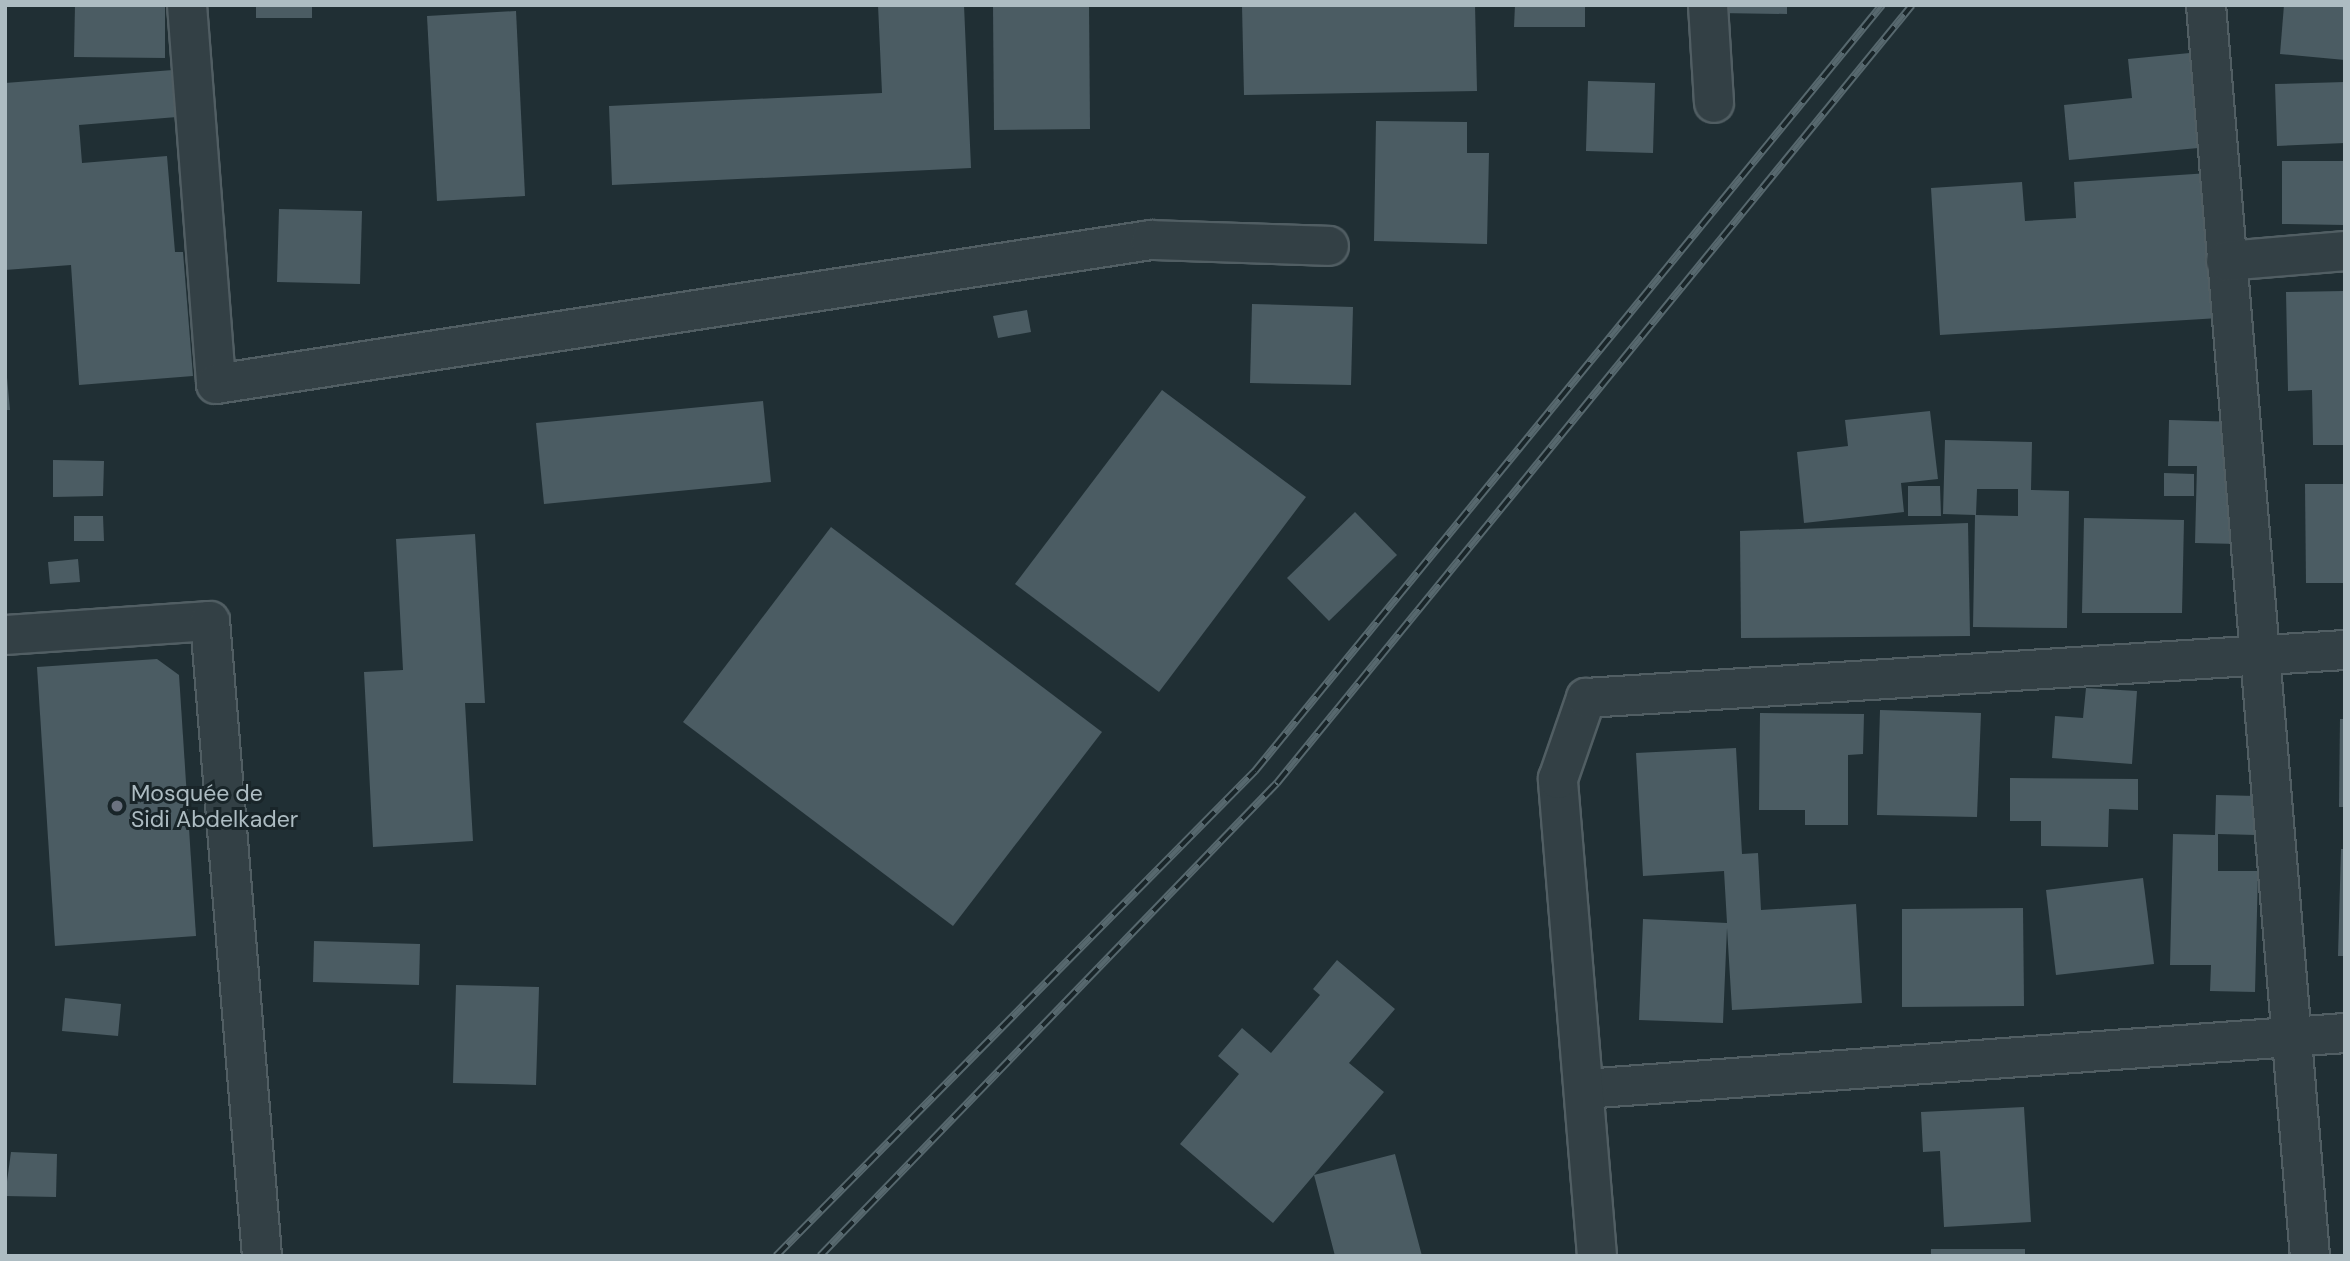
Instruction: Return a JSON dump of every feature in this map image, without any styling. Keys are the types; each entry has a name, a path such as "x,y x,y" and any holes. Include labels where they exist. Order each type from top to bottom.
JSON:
{"street":[{"path":"187,5 216,384 1151,240 1329,246"},
{"path":"1707,5 1714,103"},
{"path":"2206,5 2310,1256"},
{"path":"2226,261 2345,251"},
{"path":"5,635 210,621 262,1256"},
{"path":"1597,1256 1558,779 1587,698 2345,650"},
{"path":"1584,1089 2345,1032"}],"building":[{"path":"75,5 165,5 165,58 74,57"},
{"path":"256,5 312,5 312,18 256,18"},
{"path":"878,5 964,5 971,168 612,185 609,106 882,93"},
{"path":"993,5 1089,5 1090,129 994,130"},
{"path":"1242,5 1475,5 1477,91 1244,95"},
{"path":"1515,5 1585,5 1585,27 1514,27"},
{"path":"1719,5 1787,5 1787,14 1719,13"},
{"path":"2284,5 2345,5 2345,60 2280,54"},
{"path":"516,11 525,196 437,201 427,16"},
{"path":"2200,52 2209,147 2069,160 2064,105 2132,98 2128,59"},
{"path":"173,70 177,117 79,125 82,163 167,156 175,252 183,252 193,376 79,385 71,265 5,270 5,83"},
{"path":"1588,81 1655,83 1653,153 1586,151"},
{"path":"2345,82 2345,143 2277,146 2275,84"},
{"path":"1376,121 1467,122 1467,153 1489,153 1487,244 1374,241"},
{"path":"2282,161 2345,161 2345,225 2282,224"},
{"path":"2209,173 2219,318 1940,335 1931,188 2022,182 2025,221 2076,218 2074,182"},
{"path":"279,209 362,211 360,284 277,282"},
{"path":"2345,291 2345,445 2313,445 2312,390 2288,391 2286,292"},
{"path":"1252,304 1353,307 1351,385 1250,383"},
{"path":"1027,310 1031,332 998,338 993,316"},
{"path":"5,356 10,410 5,410"},
{"path":"1162,390 1306,497 1159,692 1015,584"},
{"path":"763,401 771,482 544,504 536,423"},
{"path":"1930,411 1938,479 1901,483 1904,512 1804,523 1797,452 1848,446 1845,420"},
{"path":"2169,420 2241,422 2238,544 2195,543 2197,466 2168,466"},
{"path":"1945,440 2032,442 2031,490 2069,491 2067,628 1973,627 1975,515 1943,514","holes":["1977,489 2018,489 2018,516 1976,515"]},
{"path":"53,460 104,461 103,496 53,497"},
{"path":"2164,473 2194,474 2194,496 2164,496"},
{"path":"2305,484 2345,484 2345,583 2306,583"},
{"path":"1908,486 1940,486 1941,516 1908,516"},
{"path":"1355,512 1397,555 1329,621 1287,578"},
{"path":"74,516 103,516 104,541 74,541"},
{"path":"2084,518 2184,520 2182,613 2082,613"},
{"path":"1968,523 1970,636 1741,638 1740,531"},
{"path":"831,527 1102,732 953,926 683,722"},
{"path":"475,534 485,703 465,703 473,841 373,847 364,672 403,670 396,539"},
{"path":"78,559 80,582 50,584 48,562"},
{"name":"Mosquée de Sidi Abdelkader","path":"157,659 179,675 196,936 55,946 37,667"},
{"path":"2086,688 2137,691 2132,764 2052,758 2055,716 2083,718"},
{"path":"1880,710 1981,713 1977,817 1877,815"},
{"path":"1760,713 1864,714 1863,754 1848,755 1848,825 1805,825 1805,810 1759,810"},
{"path":"2340,719 2345,719 2345,807 2339,807"},
{"path":"1736,748 1742,854 1758,853 1761,910 1856,904 1862,1003 1732,1010 1727,928 1723,1023 1639,1020 1643,919 1727,923 1724,871 1643,876 1636,753"},
{"path":"2010,778 2138,779 2138,810 2109,809 2108,847 2041,846 2041,821 2010,821"},
{"path":"2216,795 2256,796 2256,835 2218,834 2218,871 2258,871 2255,992 2210,991 2211,965 2170,965 2173,834 2215,835"},
{"path":"2341,849 2345,849 2345,956 2338,956"},
{"path":"2143,878 2154,964 2056,975 2046,890"},
{"path":"2023,908 2024,1006 1902,1007 1902,909"},
{"path":"314,941 420,944 419,985 313,982"},
{"path":"1337,960 1395,1009 1349,1063 1384,1092 1273,1223 1180,1144 1239,1074 1218,1056 1242,1028 1271,1053 1320,995 1313,989"},
{"path":"456,985 539,987 536,1085 453,1083"},
{"path":"65,998 121,1004 118,1036 62,1031"},
{"path":"2024,1107 2031,1222 1944,1227 1940,1151 1923,1152 1921,1112"},
{"path":"11,1152 57,1154 56,1197 5,1196"},
{"path":"1395,1154 1422,1256 1335,1256 1314,1175"},
{"path":"1931,1249 2025,1249 2025,1256 1931,1256"}],"railway":[{"path":"776,1256 1255,771 1882,5"},
{"path":"820,1256 1277,783 1912,5"}],"place":[{"name":"Mosquée de Sidi Abdelkader","path":"117,806"}]}
